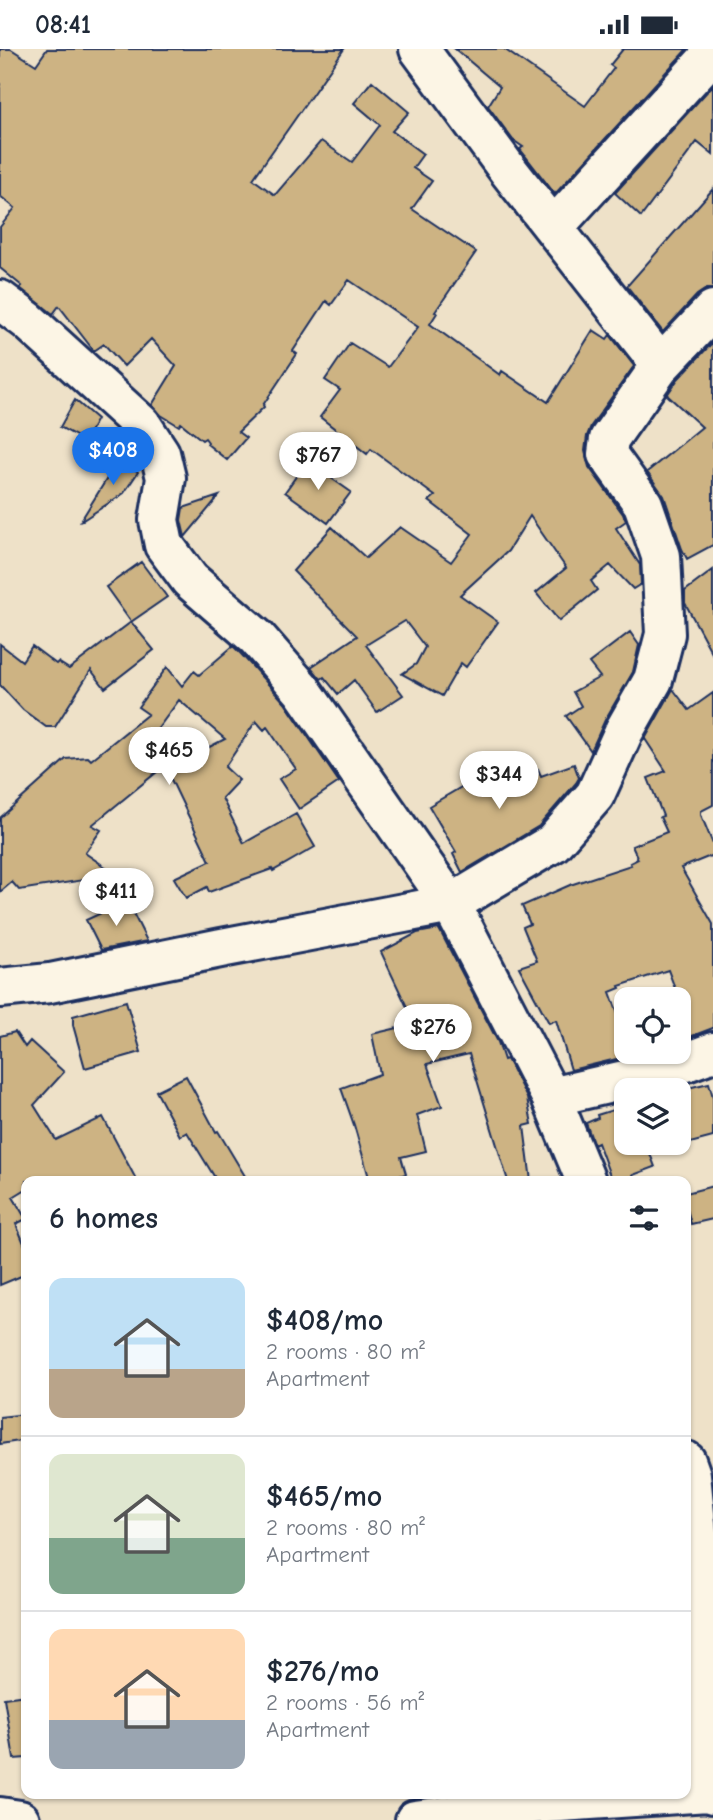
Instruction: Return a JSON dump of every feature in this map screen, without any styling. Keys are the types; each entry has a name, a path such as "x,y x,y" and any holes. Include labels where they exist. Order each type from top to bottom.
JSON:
{"street":[{"path":"419,49 508,170 661,365"},
{"path":"554,227 713,53"},
{"path":"0,300 28,321 141,424 160,453 166,478 159,520 164,545 190,580 257,638 302,690 451,904 551,1097 584,1176"},
{"path":"0,988 50,983 221,947 451,904 553,843 595,795 624,731 653,680 665,634 661,556 643,504 607,454 609,439 661,365 713,310"},
{"path":"551,1097 659,1072 713,1052"},
{"path":"691,1475 698,1542 697,1712 711,1793 691,1794"},
{"path":"415,1820 531,1804 613,1799"},
{"path":"0,1817 20,1820"}],"building":[{"path":"0,49 11,49 36,65 47,49 344,49 253,179 275,195 321,141 352,162 380,125 354,103 372,81 409,112 392,131 423,154 413,168 432,181 412,209 476,252 435,312 437,313 430,324 500,375 502,371 548,402 593,330 607,339 610,335 634,366 591,426 585,451 589,467 626,521 616,528 640,565 641,584 633,589 610,565 591,581 597,590 559,621 536,593 566,568 530,516 508,551 460,595 498,622 466,667 461,663 442,696 402,674 416,664 425,647 405,621 366,645 403,695 377,712 354,680 338,694 324,677 321,679 311,667 357,636 293,571 332,527 366,558 400,527 451,562 472,534 429,501 435,496 371,449 367,454 320,417 340,390 325,380 350,343 388,367 418,327 349,280 331,305 326,301 293,351 297,354 264,407 238,432 246,438 227,460 207,444 205,438 202,440 181,423 179,426 161,415 152,405 176,366 151,339 124,366 104,344 94,351 59,306 53,314 0,268 0,227 15,208 0,196"},
{"path":"455,49 504,49 585,106 614,68 610,65 623,49 687,49 555,194 520,149 523,147 513,140 488,106 500,87"},
{"path":"713,85 713,155 697,142 641,217 615,193"},
{"path":"713,189 713,289 706,289 697,295 663,332 627,286"},
{"path":"713,342 713,545 687,559 664,496 647,472 702,427 667,395 678,379"},
{"path":"75,400 97,419 85,441 60,427"},
{"path":"119,459 138,472 124,493 80,522"},
{"path":"307,461 351,492 328,523 285,492"},
{"path":"219,496 185,537 181,520 183,508"},
{"path":"141,562 167,597 131,622 106,587"},
{"path":"713,570 713,655 685,603 685,591"},
{"path":"131,622 154,650 105,688 91,670 55,727 46,727 23,710 0,685 0,644 22,661 32,646 56,664 58,662 69,669"},
{"path":"630,632 639,645 633,672 605,720 591,751 566,716 581,706 573,692 600,677 589,663"},
{"path":"233,646 285,703 339,782 299,809 279,779 296,769 267,727 264,730 256,721 225,767 239,780 222,798 244,843 296,814 315,847 273,871 272,869 209,892 207,887 186,898 174,878 210,861 166,769 225,739 179,700 154,734 174,758 92,825 101,830 85,853 117,875 19,890 12,882 0,892 0,818 66,759 88,757 91,760 148,714 138,707 167,667 182,686 194,671 199,675"},
{"path":"673,689 689,710 713,693 713,805 701,811 701,815 713,844 713,855 681,868 713,924 713,1028 691,1036 691,987 674,987 668,970 614,987 614,990 610,992 614,1003 614,1060 571,1070 556,1020 549,1023 519,967 537,961 523,927 530,924 522,906 570,885 631,865 630,863 638,859 632,846 667,832 648,778 666,771 645,739"},
{"path":"574,764 579,778 539,826 462,872 453,854 456,852 429,806 465,785 487,777 488,779 513,773 514,779 538,769 541,776"},
{"path":"127,901 147,941 101,950 86,920"},
{"path":"439,929 498,1042 504,1060 507,1059 527,1098 532,1124 524,1126 530,1176 506,1176 469,1054 427,1064 442,1106 417,1115 426,1151 401,1157 406,1174 369,1176 341,1088 380,1074 372,1034 415,1024 381,952 417,933"},
{"path":"126,1001 141,1052 85,1068 73,1016"},
{"path":"15,1032 25,1047 30,1041 64,1072 34,1105 56,1140 103,1117 134,1176 21,1176 21,1192 13,1197 21,1211 21,1222 16,1224 21,1236 21,1276 0,1285 0,1036"},
{"path":"186,1076 216,1132 218,1131 245,1176 214,1176 187,1132 180,1136 156,1091"},
{"path":"709,1083 713,1097 713,1137 691,1143 691,1087"},
{"path":"614,1110 614,1155 650,1155 655,1167 634,1176 610,1176 598,1143 594,1145 586,1123 598,1118 597,1115"},
{"path":"713,1186 713,1219 691,1224 691,1192"},
{"path":"21,1415 21,1441 0,1444 0,1417"},
{"path":"21,1696 21,1758 14,1759 4,1698"}]}
